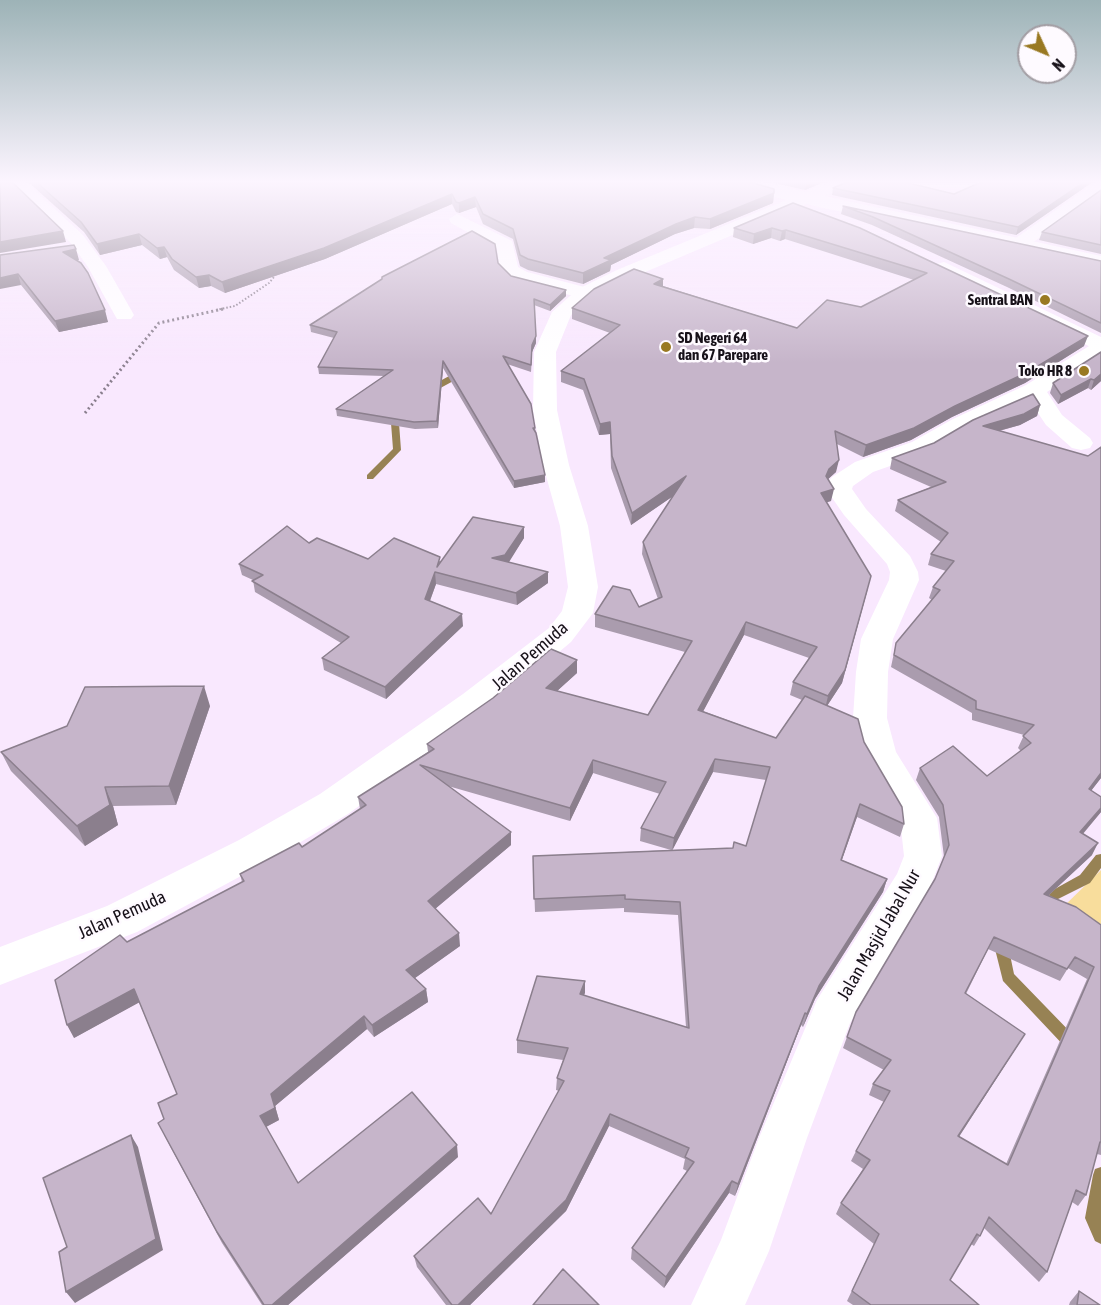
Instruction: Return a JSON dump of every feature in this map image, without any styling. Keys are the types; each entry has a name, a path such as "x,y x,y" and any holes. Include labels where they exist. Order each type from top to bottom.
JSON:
{"main road":[{"name":"Jalan Pemuda","path":"0,966 122,919 253,851 334,804 475,703 560,635 577,613 583,587 574,526 556,465 545,410 545,352 562,312 585,293 704,241"},
{"path":"1005,241 1101,262"},
{"path":"928,260 1101,346"}],"street":[{"path":"77,241 98,266 124,315"},
{"path":"498,241 506,245 509,269 519,276 585,293"},
{"path":"1019,244 1023,241"},
{"path":"59,250 83,247"},
{"name":"Jalan Masjid Jabal Nur","path":"718,1305 743,1251 783,1138 832,1014 915,879 923,856 918,818 879,754 870,718 876,639 904,580 904,572 900,562 857,514 840,489 841,482 864,467 921,447 980,415 1034,390 1101,346"},
{"path":"1034,390 1054,420 1081,442"}],"path":[{"path":"85,413 159,322 235,306 274,277 264,272"}],"shaded area":[{"path":"1101,870 1101,932 1061,909"}],"building":[{"path":"95,241 110,241 97,244"},
{"path":"148,241 341,241 222,282 209,275 196,277 172,259 164,247 157,248"},
{"path":"453,241 490,241 495,244 498,263 511,276 566,290 550,305 534,299 536,336 532,345 531,365 503,356 531,404 535,428 533,428 545,475 514,481 443,361 437,421 414,422 336,409 393,370 318,367 337,332 310,325 382,277"},
{"path":"516,241 640,241 604,258 611,260 583,273 520,255"},
{"path":"822,241 887,241 1088,336 1028,372 914,428 866,445 835,431 839,460 829,469 826,476 834,489 821,493 871,576 845,670 828,696 793,682 817,647 746,622 698,710 776,738 805,696 858,719 864,742 902,807 904,824 860,804 841,860 887,879 819,986 807,1014 805,1013 738,1184 732,1181 666,1277 632,1248 694,1162 685,1157 689,1148 610,1114 566,1200 458,1305 452,1305 414,1256 478,1198 491,1214 564,1081 557,1078 568,1048 517,1040 537,976 585,981 580,994 689,1028 680,902 625,899 625,895 534,899 533,856 733,848 734,842 746,846 770,767 715,759 674,838 641,828 666,782 593,760 570,808 420,765 511,832 428,901 459,933 406,970 426,989 372,1025 364,1016 271,1094 275,1108 260,1116 298,1183 412,1092 457,1145 272,1305 264,1305 217,1232 158,1123 164,1119 158,1103 177,1094 134,989 67,1025 55,980 120,935 127,942 244,881 240,874 299,843 302,847 366,805 358,797 434,749 427,744 493,698 551,649 577,660 546,688 648,715 692,641 595,614 613,586 630,590 639,607 662,597 643,542 686,476 632,513 612,456 610,422 600,424 584,379 561,371 620,325 572,308 594,289 634,269 663,279 654,284 797,328 827,300 861,307 927,273"},
{"path":"925,241 1007,241 1101,261 1101,323"},
{"path":"1082,241 1101,241 1101,245"},
{"path":"74,245 76,249 63,252 81,263 105,310 55,321 18,274 0,278 0,255"},
{"name":"Toko HR 8","path":"1101,352 1101,374 1094,380 1091,379 1061,395 1053,383"},
{"path":"1033,394 1040,405 1024,414 983,426 1088,456 1101,447 1101,773 1089,789 1101,797 1101,808 1080,832 1098,843 1044,894 1076,907 1101,925 1101,1142 1086,1195 1076,1190 1047,1272 989,1217 980,1236 977,1234 950,1280 979,1305 871,1305 852,1291 879,1234 841,1203 870,1160 856,1151 890,1091 873,1084 891,1060 847,1037 856,1012 935,879 949,845 943,805 920,768 953,746 987,776 1031,743 1023,736 1034,725 976,709 976,701 894,655 896,643 940,590 933,587 954,561 931,554 948,533 898,500 946,482 892,458 934,443 973,420","holes":["994,937 1067,969 1075,957 1094,967 1008,1165 958,1136 1025,1034 965,993"]},
{"path":"473,517 524,527 505,555 492,558 548,572 516,593 435,572 425,599 462,614 385,687 322,658 349,637 252,581 263,575 239,564 287,526 309,543 317,538 368,559 394,538 440,557 437,567"},
{"path":"204,686 169,786 105,787 110,805 77,826 1,752 67,726 85,687"},
{"path":"131,1135 156,1239 66,1292 59,1252 67,1247 43,1178"},
{"path":"563,1269 599,1305 533,1305"},
{"path":"1079,1291 1100,1305 1077,1305"}],"waterway":[{"path":"430,390 454,377 459,370"},
{"path":"370,477 397,450 395,423 401,415"},
{"path":"1035,899 1056,895 1085,879 1101,859"},
{"path":"1001,945 1008,977 1072,1044"},
{"path":"1101,1175 1093,1218 1101,1235"}],"place":[{"name":"Sentral BAN","path":"1045,300"},
{"name":"SD Negeri 64 dan 67 Parepare","path":"666,347"},
{"name":"Toko HR 8","path":"1084,371"}]}
